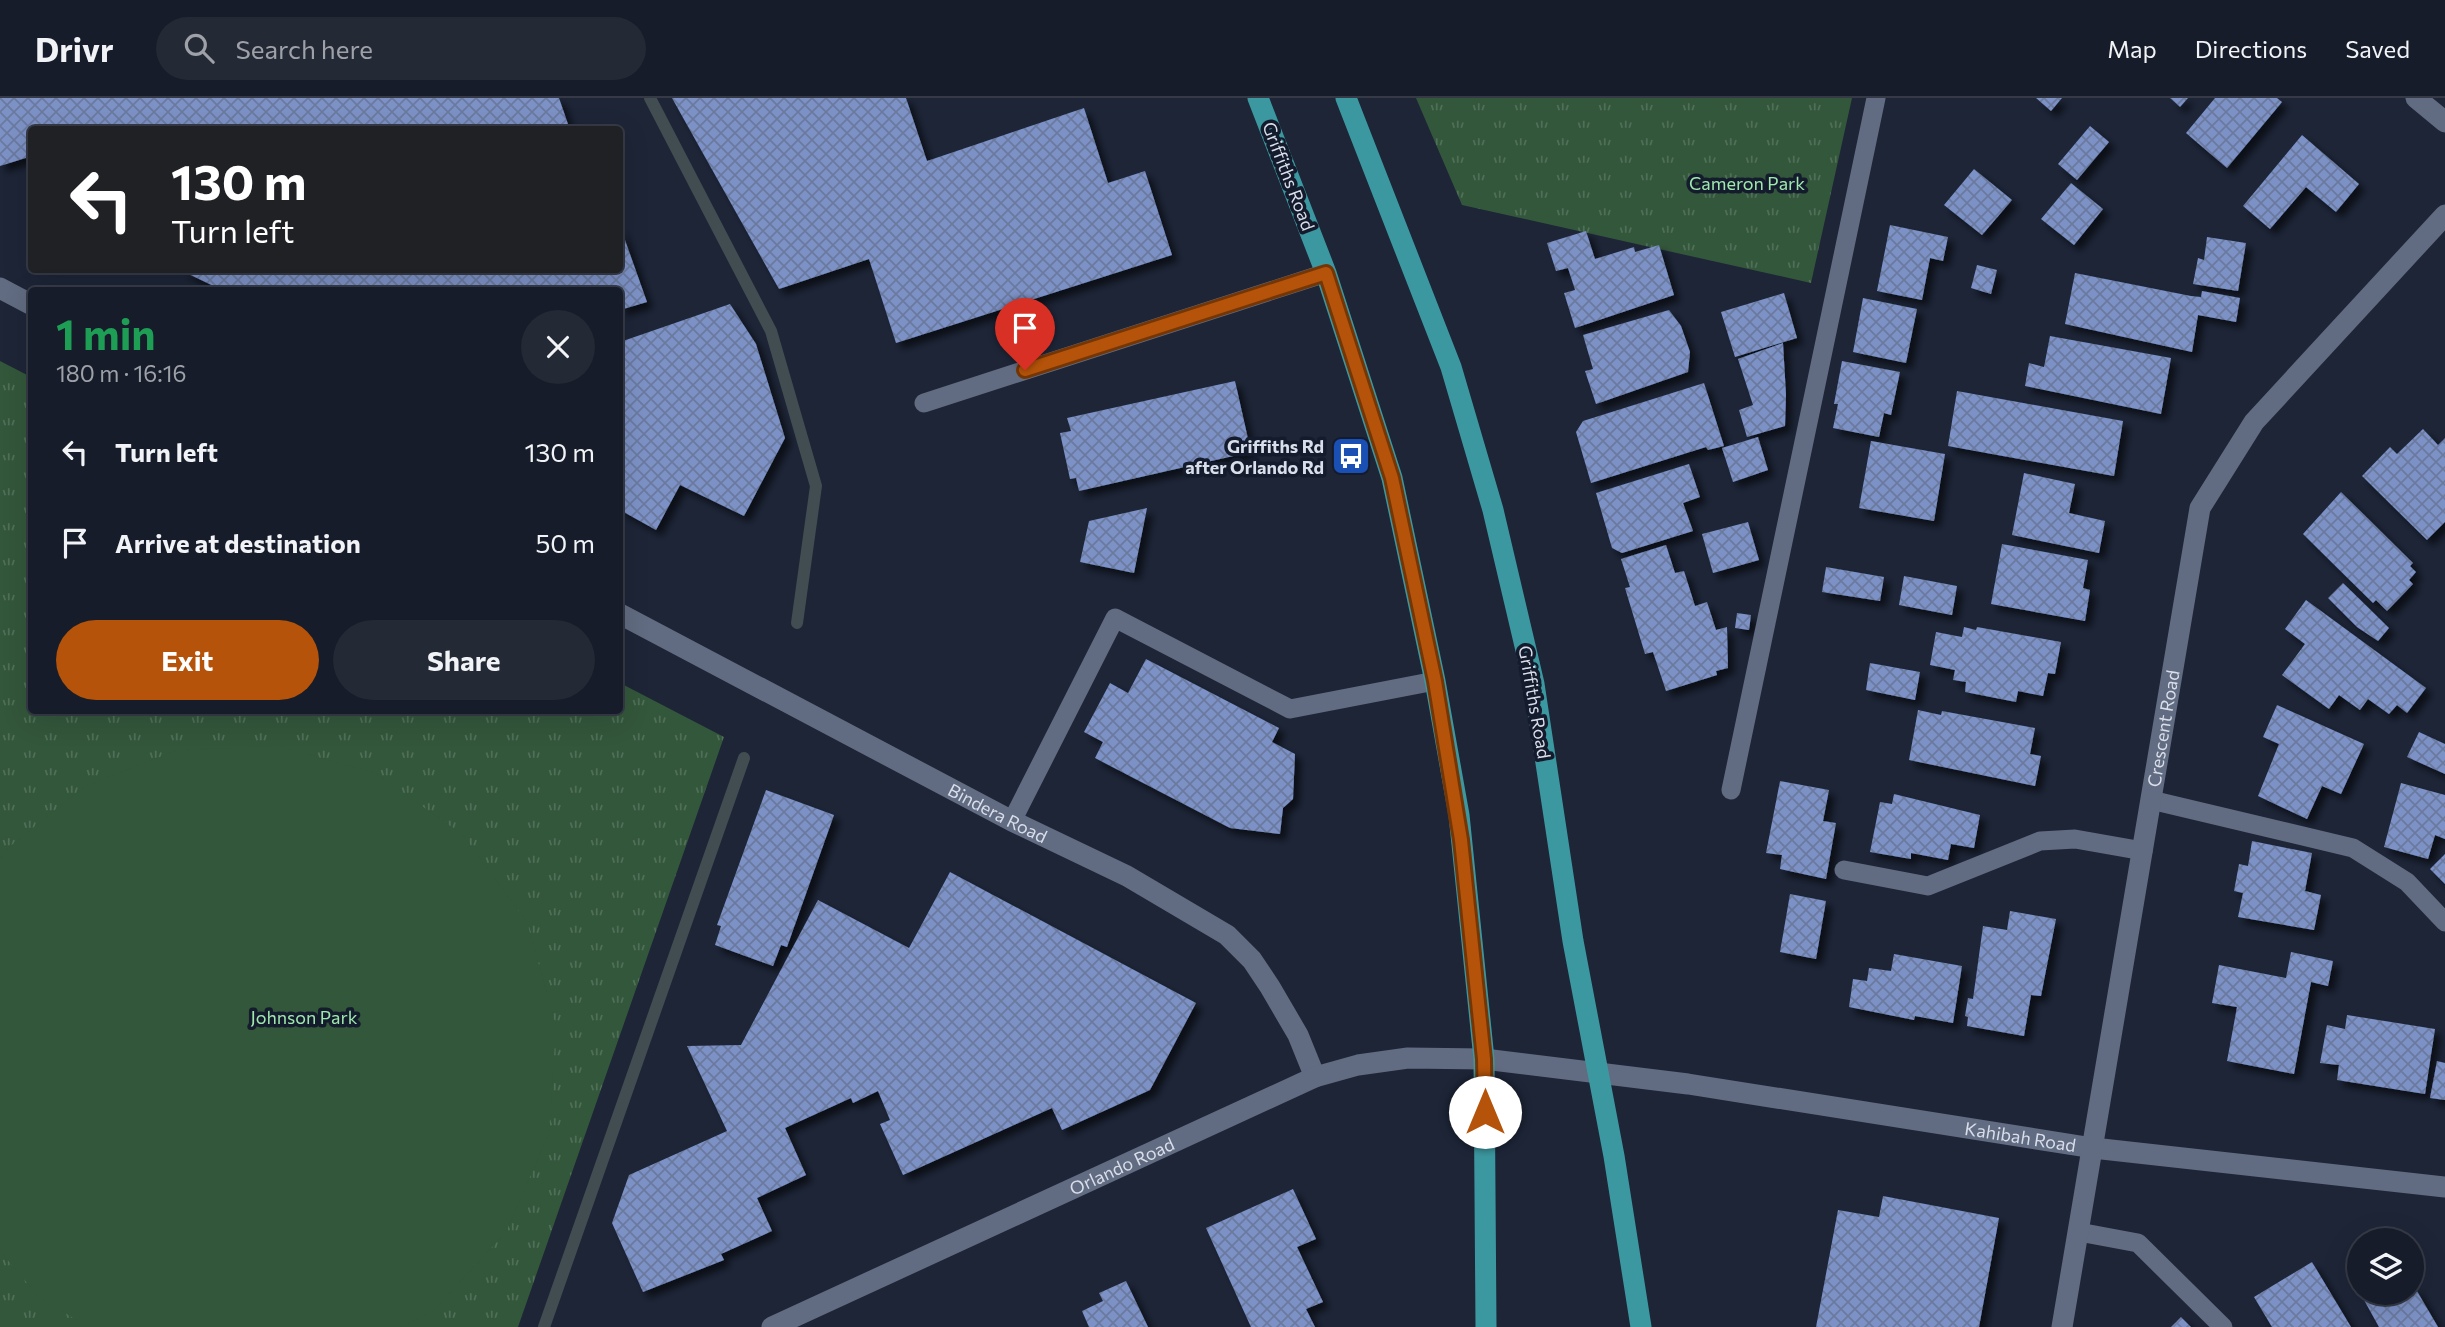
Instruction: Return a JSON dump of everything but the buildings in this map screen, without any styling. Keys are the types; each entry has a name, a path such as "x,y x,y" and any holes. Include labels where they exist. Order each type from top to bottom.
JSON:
{"highway":[{"name":"Griffiths Road","path":"1258,98 1326,273 1392,478 1435,681 1458,815 1484,1059 1486,1327"},
{"name":"Griffiths Road","path":"1346,98 1451,367 1493,510 1534,684 1573,941 1641,1327"}],"street":[{"path":"2416,98 2445,122"},
{"name":"Crescent Road","path":"2062,1327 2200,508 2254,422 2445,215"},
{"path":"0,288 28,303"},
{"name":"Bindera Road","path":"623,616 1012,821 1126,876 1227,935 1252,960 1270,987 1298,1035 1315,1077"},
{"name":"Orlando Road","path":"772,1327 1315,1077 1358,1065 1408,1058 1484,1059"},
{"name":"Kahibah Road","path":"1484,1059 1598,1072 2093,1148 2445,1187"}],"lane":[{"path":"1731,790 1876,98"},
{"path":"924,403 1326,273"},
{"path":"1012,821 1115,618 1290,709 1435,681"},
{"path":"2151,800 2353,848 2407,882 2445,922"},
{"path":"1844,870 1928,887 2040,842 2075,839 2143,850"},
{"path":"2079,1232 2138,1243 2223,1327"}],"green space":[{"name":"Cameron Park","path":"1416,98 1852,98 1811,283 1462,205"},
{"name":"Johnson Park","path":"0,361 28,375 28,714 623,714 623,685 724,737 518,1327 0,1327"},
{"name":"Johnson Park","path":"278,746 375,773 463,835 527,922 556,1026 549,1133 506,1232 433,1311 400,1327 88,1327 39,1297 0,1251 0,861 8,848 85,786 178,750"}],"waterway":[{"path":"650,98 771,331 816,486 797,623"},
{"path":"544,1327 744,758"}],"place":[{"name":"Griffiths Rd after Orlando Rd","path":"1351,456"}],"route":[{"path":"1025,370 1326,273 1392,478 1435,681 1458,815 1476,966 1484,1059 1485,1112"}]}
